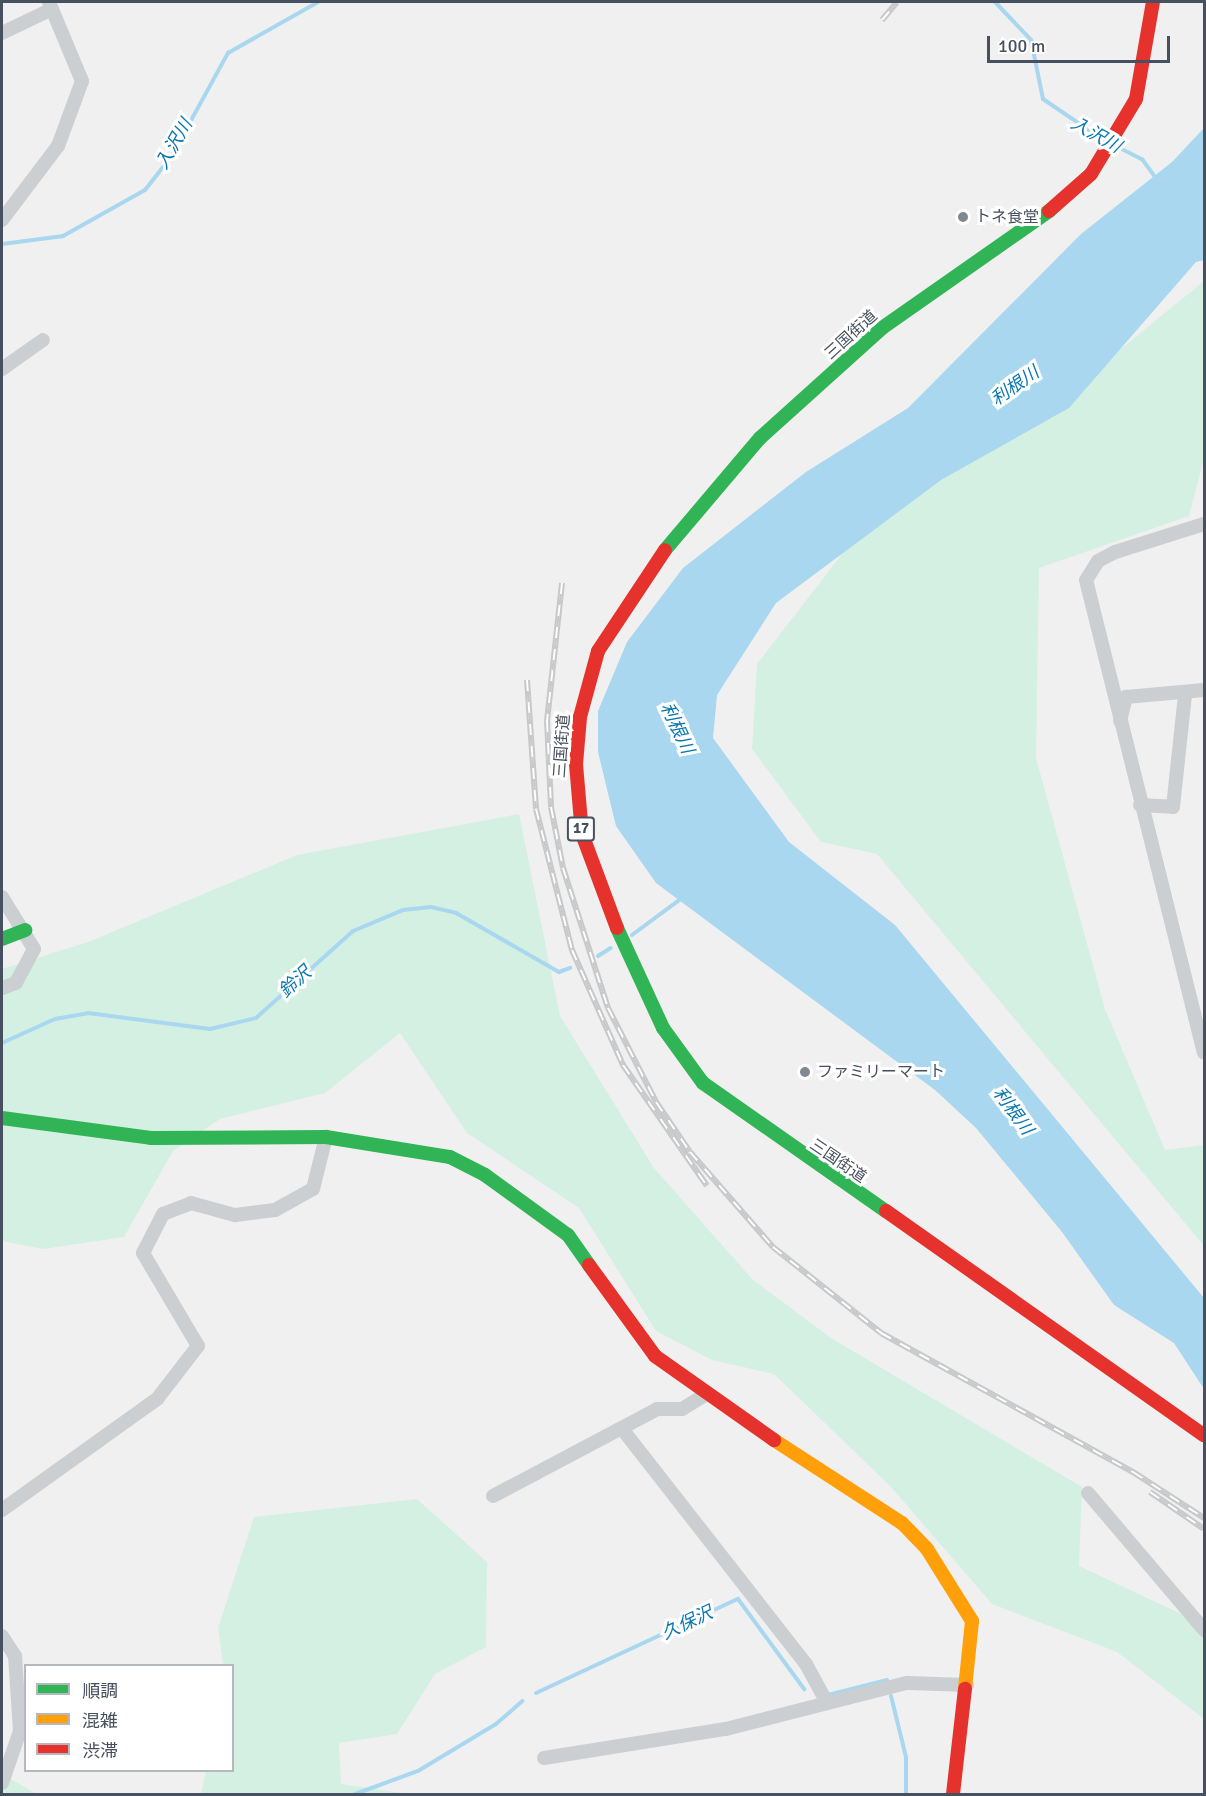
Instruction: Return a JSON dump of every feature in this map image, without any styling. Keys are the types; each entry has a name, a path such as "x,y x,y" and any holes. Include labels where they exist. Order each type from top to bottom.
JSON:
{"main road":[{"name":"三国街道","path":"1154,2 1141,84 1114,143 1105,155 1052,210 882,328 760,438 684,525 629,595 598,651 580,717 577,803 600,888 639,981 668,1036 703,1083 1204,1435"},
{"path":"2,939 26,930"},
{"path":"2,1118 151,1138 326,1137 450,1157 485,1175 568,1235 655,1356 705,1395 903,1523 927,1549 972,1621 967,1685 953,1794"}],"street":[{"path":"2,33 50,5 82,81 58,146 2,220"},
{"path":"2,369 43,340"},
{"path":"1204,525 1115,552 1090,569 1087,598 1204,1052"},
{"path":"1119,723 1126,697 1185,695 1204,690"},
{"path":"1140,805 1173,807 1185,695"},
{"path":"2,897 26,930 34,949 29,964 16,983 2,988"},
{"path":"2,1510 157,1399 198,1346 143,1253 164,1214 191,1203 235,1215 275,1210 313,1189 326,1137"},
{"path":"493,1496 622,1430 657,1409 682,1409 705,1395"},
{"path":"622,1430 806,1664 826,1701"},
{"path":"1088,1493 1204,1630"},
{"path":"2,1636 15,1656 20,1731 2,1783"},
{"path":"544,1758 726,1729 826,1701 907,1683 967,1685"}],"green space":[{"path":"1204,281 1204,459 1189,516 1039,568 1036,758 1105,1009 1165,1150 1204,1145 1204,1246 877,854 821,842 752,749 757,664 903,475 1003,445"},
{"path":"519,814 560,1016 654,1168 752,1279 831,1338 1082,1487 1079,1566 1192,1619 1204,1636 1204,1719 1117,1652 992,1604 891,1487 774,1374 712,1360 656,1331 579,1208 467,1133 400,1033 325,1093 220,1119 173,1151 124,1237 43,1249 2,1241 2,969 88,942 297,855"},
{"path":"417,1499 487,1562 486,1647 435,1674 397,1734 339,1743 341,1784 409,1794 201,1794 206,1772 234,1772 234,1664 223,1664 218,1628 254,1517"},
{"path":"2,1774 37,1794 2,1794"}],"water":[{"name":"利根川","path":"1204,128 1204,260 1196,262 1069,408 941,480 776,603 717,695 713,738 789,842 895,925 1204,1298 1204,1389 1174,1343 1114,1305 1062,1232 976,1128 935,1090 656,883 616,826 598,752 598,711 627,642 683,568 806,472 908,408 1081,234 1172,162"}],"waterway":[{"name":"入沢川","path":"2,244 63,236 145,190 171,157 228,53 318,2"},
{"name":"入沢川","path":"995,2 1031,40 1043,99 1102,139"},
{"name":"入沢川","path":"1116,146 1142,159 1156,178"},
{"name":"鈴沢","path":"632,935 682,898"},
{"name":"鈴沢","path":"2,1043 55,1019 88,1013 210,1029 256,1018 353,931 403,910 431,907 456,913 559,972 570,968"},
{"name":"鈴沢","path":"598,956 611,948"},
{"name":"久保沢","path":"536,1693 738,1599 804,1689"},
{"name":"久保沢","path":"828,1695 887,1680"},
{"name":"久保沢","path":"891,1696 906,1757 906,1794"},
{"name":"久保沢","path":"355,1794 418,1771 496,1724 522,1701"}],"railway":[{"path":"882,20 897,2"},
{"path":"562,583 547,721 551,807 563,868 608,1008 656,1102 690,1152 773,1247 881,1333 1133,1472 1204,1518"},
{"path":"527,680 536,809 572,950 623,1065 707,1186"},
{"path":"1150,1492 1204,1529"}],"traffic: fast":[{"path":"665,550 760,438 882,328 1049,211"},
{"path":"617,928 663,1028 703,1083 886,1211"},
{"path":"2,939 25,930"},
{"path":"2,1118 151,1138 326,1137 450,1157 485,1175 568,1235 589,1265"}],"traffic: slow":[{"path":"774,1440 902,1523 927,1549 972,1621 965,1689"}],"traffic: jam":[{"path":"1049,211 1091,174 1136,99 1153,2"},
{"path":"617,928 582,834 576,764 580,717 598,651 665,550"},
{"path":"886,1211 1204,1435"},
{"path":"589,1265 655,1356 774,1440"},
{"path":"953,1794 965,1689"}],"place":[{"name":"トネ食堂","path":"963,217"},
{"name":"ファミリーマート","path":"805,1072"}]}
